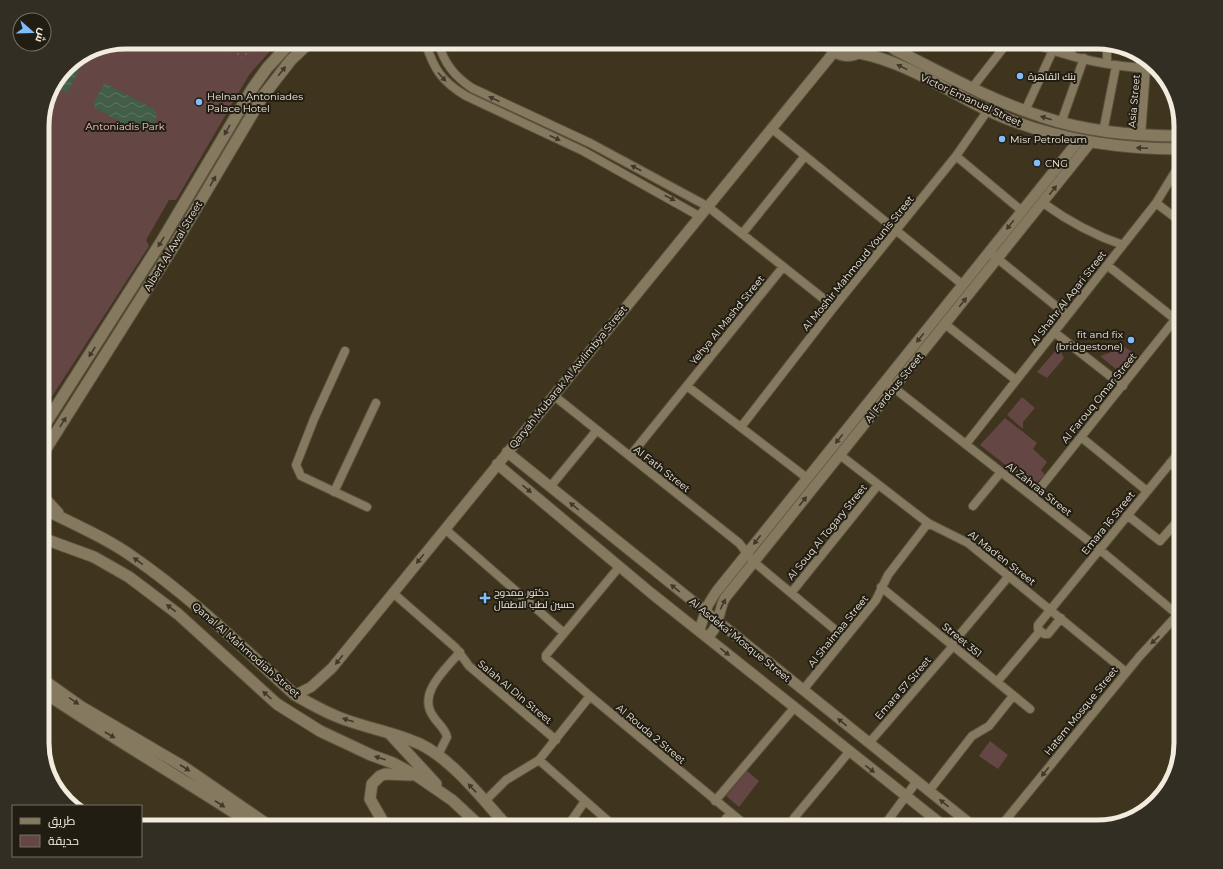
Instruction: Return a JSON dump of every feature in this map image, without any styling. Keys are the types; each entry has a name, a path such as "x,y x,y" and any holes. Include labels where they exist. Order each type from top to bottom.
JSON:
{"main road":[{"name":"Albert Al Awal Street","path":"49,418 122,305 252,89 267,68 285,49"},
{"name":"Albert Al Awal Street","path":"49,444 172,249 273,82 291,60 303,49"},
{"path":"859,54 864,49"},
{"name":"Victor Emanuel Street","path":"894,49 972,88 1025,111 1064,124 1102,132 1141,136 1174,136"},
{"name":"Victor Emanuel Street","path":"834,52 846,56 859,54 891,62 988,110 1022,125 1062,137 1090,143 1137,148 1174,149"},
{"path":"1062,137 1064,124"},
{"path":"218,146 230,152"},
{"path":"122,305 133,312"},
{"path":"49,503 66,520"},
{"name":"Qanal Al Mahmodiah Street","path":"49,512 114,545 161,577 296,695 318,708 340,718 420,744 438,755 457,772 502,820"},
{"name":"Qanal Al Mahmodiah Street","path":"49,541 94,557 129,577 178,614 277,704 320,731 371,755 393,762 417,776 452,800 473,820"},
{"path":"49,684 80,706 184,767 261,820"},
{"path":"49,696 91,724 154,761 245,820"},
{"path":"390,733 452,800"},
{"path":"382,820 370,799 372,784 380,776 385,774 417,776"}],"street":[{"path":"427,49 438,74 451,87 583,151 699,216"},
{"path":"441,49 447,66 459,79 472,88 590,143 707,206 834,307"},
{"path":"972,88 1003,49"},
{"path":"1050,49 1116,66 1148,68"},
{"path":"1071,49 1071,55"},
{"path":"1025,111 1053,50"},
{"path":"1107,50 1107,64"},
{"name":"Qaryah Mubarak Al Awlimbya Street","path":"296,695 314,684 332,668 834,52"},
{"path":"1064,124 1084,58"},
{"name":"Asia Street","path":"1141,136 1143,68 1142,63"},
{"path":"1102,132 1116,66"},
{"path":"505,114 508,105"},
{"name":"Al Moshir Mahmoud Younis Street","path":"741,427 834,307 956,156 988,110"},
{"path":"771,128 963,285"},
{"name":"Al Fardous Street","path":"1078,140 712,598 706,612 703,634 714,631 721,605 725,598 1090,143"},
{"path":"742,234 805,156"},
{"path":"956,156 1022,210"},
{"name":"Al Shahr Al Aqari Street","path":"966,444 1156,203 1174,173"},
{"path":"1043,203 1083,229 1123,245"},
{"path":"1156,203 1174,217"},
{"path":"989,252 1067,315"},
{"path":"1107,264 1174,318"},
{"name":"Yehya Al Mashd Street","path":"630,456 783,267"},
{"name":"Al Farouq Omar Street","path":"1033,497 1174,320"},
{"path":"945,324 1016,380"},
{"path":"1054,332 1123,386"},
{"path":"345,351 314,419 296,465 301,476 367,507"},
{"name":"Al Zahraa Street","path":"885,381 1174,609"},
{"path":"687,386 807,478"},
{"name":"Al Fath Street","path":"553,395 739,543 748,552 754,562"},
{"path":"334,492 376,403"},
{"path":"550,487 597,430"},
{"path":"1081,437 1147,490"},
{"name":"Al Asdeka' Mosque Street","path":"507,452 965,820"},
{"name":"Al Mad'en Street","path":"840,455 928,523 968,543 1126,672"},
{"name":"Emara 16 Street","path":"1040,631 1037,626 1174,458"},
{"path":"1170,463 1174,466"},
{"name":"Al Asdeka' Mosque Street","path":"498,464 794,708 936,820"},
{"path":"974,506 1001,472"},
{"name":"Al Souq Al Togary Street","path":"791,592 878,485"},
{"path":"1127,515 1160,541 1164,539 1174,526"},
{"name":"Al Shaimaa Street","path":"803,690 876,600 888,575 928,523"},
{"path":"445,529 564,633 620,566"},
{"path":"754,562 845,638"},
{"name":"Emara 57 Street","path":"869,743 1009,576"},
{"name":"Street 351","path":"881,587 1030,709"},
{"name":"Salah Al Din Street","path":"393,592 460,652 469,666 556,740"},
{"path":"997,682 1040,631 1044,634 1048,634 1061,618"},
{"name":"Hatem Mosque Street","path":"1006,820 1126,672 1174,619"},
{"name":"Al Rouda 2 Street","path":"564,633 547,653 547,659 739,820"},
{"path":"438,755 447,737 444,730 432,716 428,699 430,690 435,682 460,652"},
{"path":"484,801 506,780 539,760 590,696"},
{"path":"929,791 972,736 989,726 1013,696"},
{"path":"715,801 794,708"},
{"path":"793,820 849,752"},
{"path":"539,760 607,820"},
{"path":"888,820 917,781"},
{"path":"572,820 585,801"},
{"path":"725,820 730,813"}],"green space":[{"path":"218,49 258,49 252,55 242,58"},
{"name":"Antoniadis Park","path":"272,49 249,75 176,200 169,200 146,240 149,246 49,401 49,121 52,106 59,88 75,68 88,59 101,53 116,50"},
{"path":"1120,344 1137,355 1122,374 1100,356 1113,351"},
{"path":"1057,349 1061,352 1064,358 1047,378 1037,372"},
{"path":"1022,397 1035,408 1023,422 1023,429 1007,415"},
{"path":"1005,418 1037,443 1033,449 1047,462 1041,470 1045,475 1031,485 980,445"},
{"path":"990,741 1008,755 998,769 979,756"},
{"path":"747,771 759,781 739,807 726,796"}],"water":[{"path":"75,68 79,70 67,93 59,89"},
{"path":"104,83 154,109 157,115 154,126 148,129 133,127 95,108 94,103"}],"place":[{"name":"بنك القاهرة","path":"1020,76"},
{"name":"Helnan Antoniades Palace Hotel","path":"199,102"},
{"name":"Misr Petroleum","path":"1002,139"},
{"name":"CNG","path":"1037,163"},
{"name":"fit and fix (bridgestone)","path":"1131,340"},
{"name":"دكتور ممدوح حسين لطب الاطفال","path":"485,598"}]}
